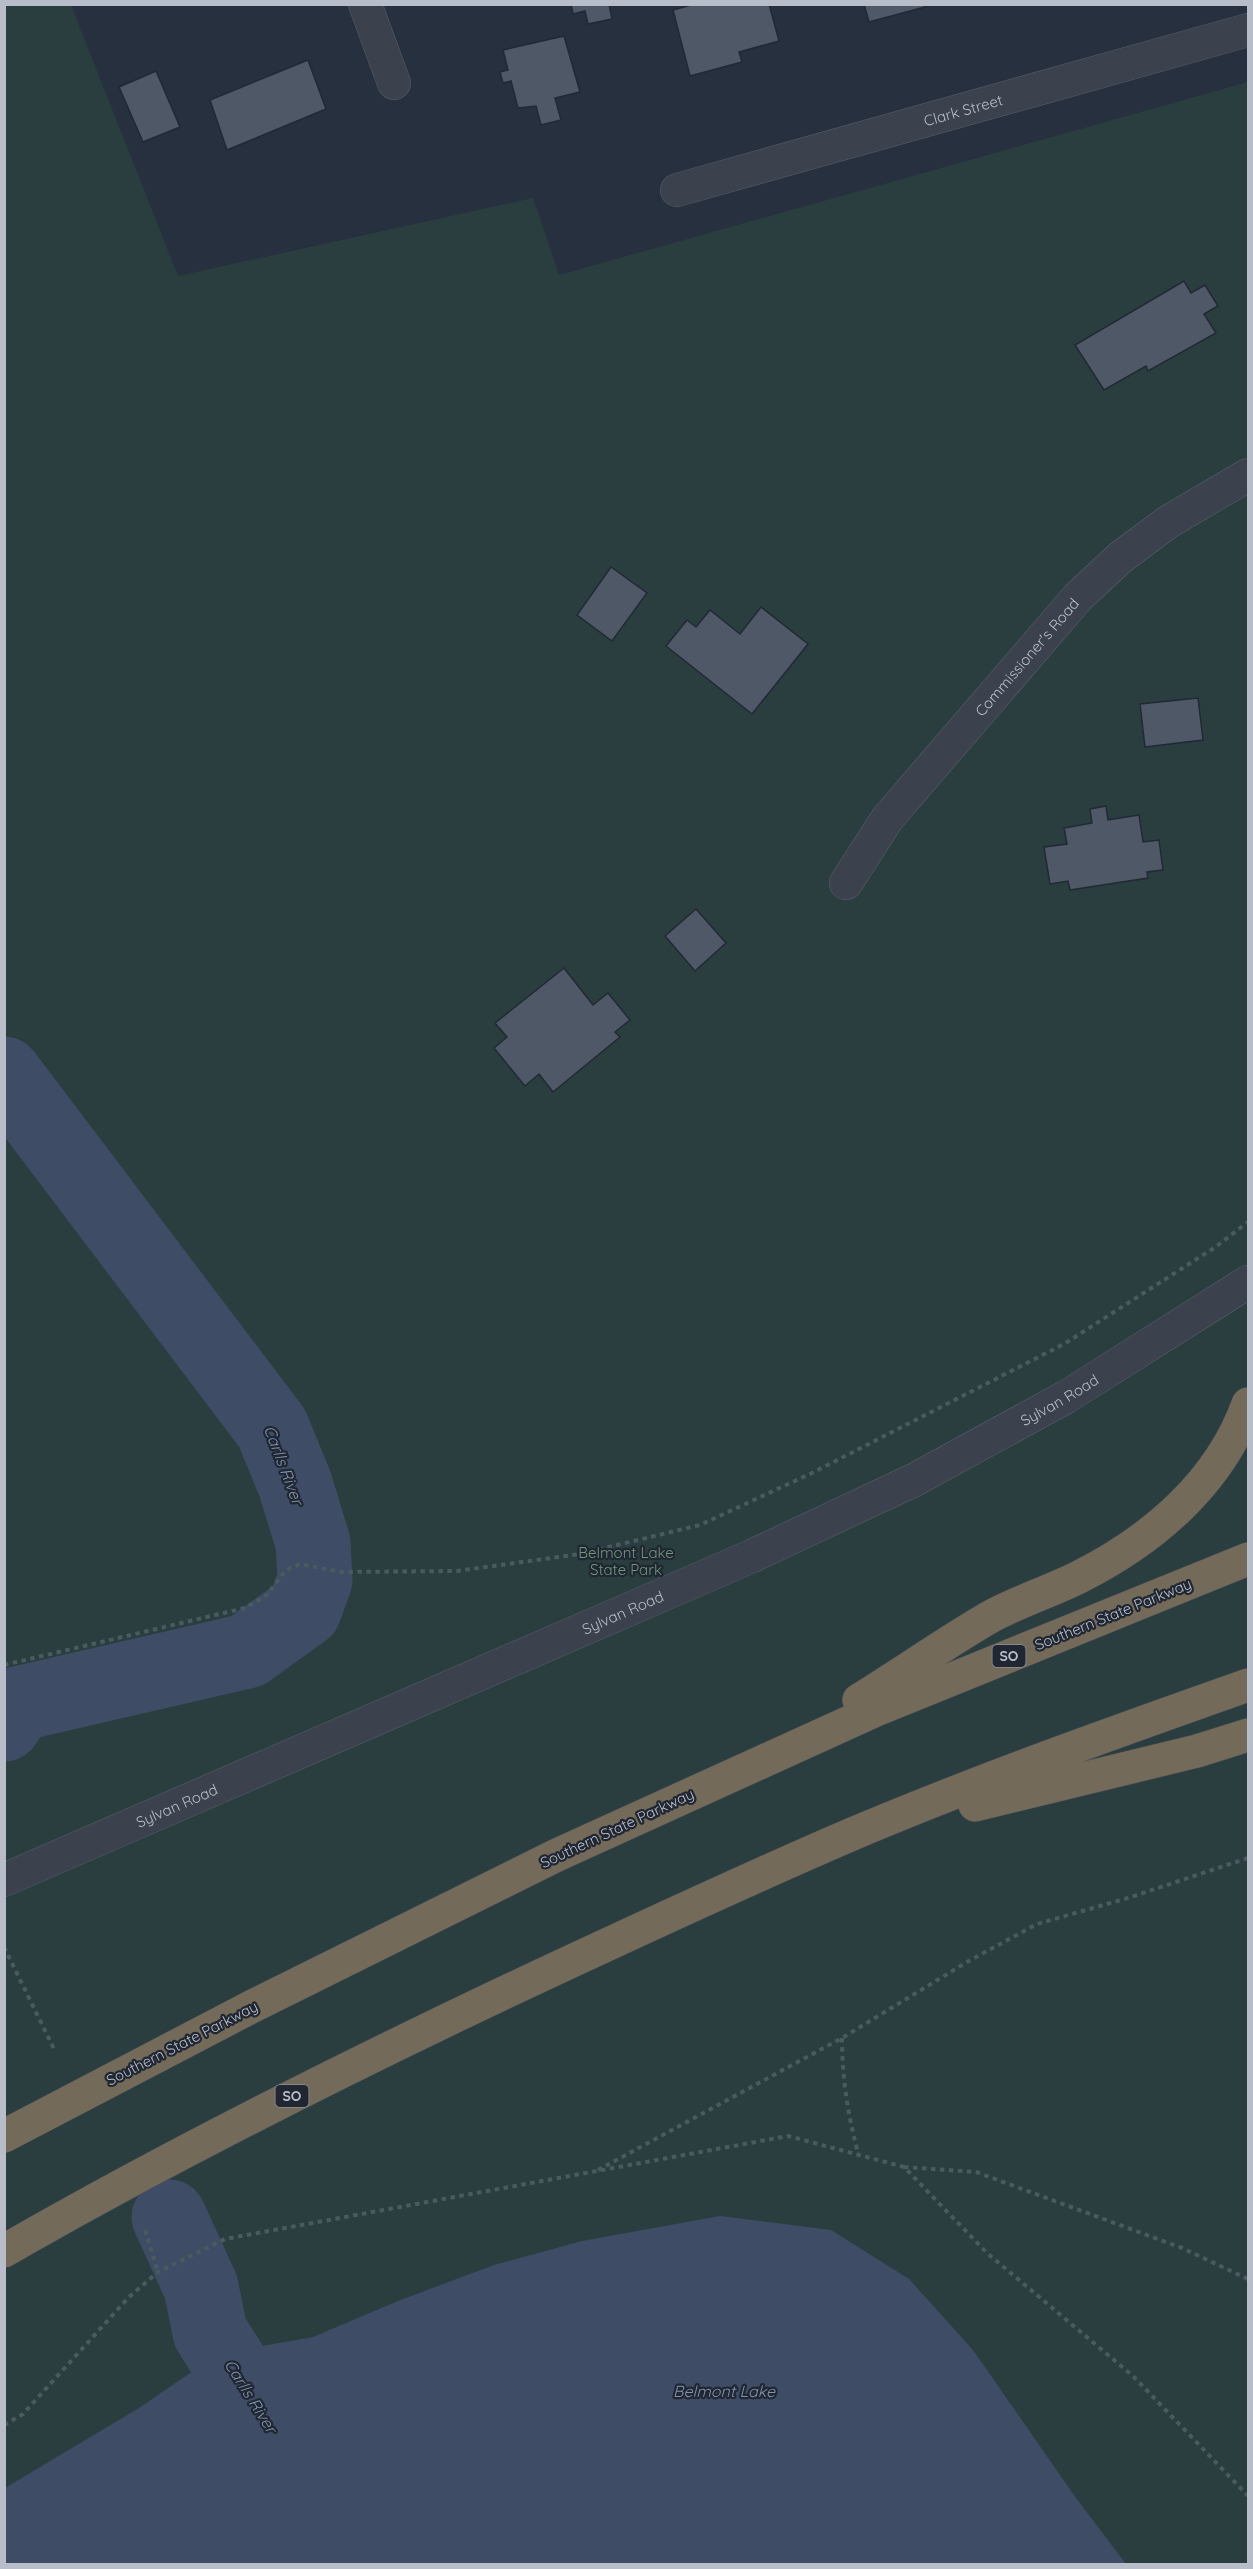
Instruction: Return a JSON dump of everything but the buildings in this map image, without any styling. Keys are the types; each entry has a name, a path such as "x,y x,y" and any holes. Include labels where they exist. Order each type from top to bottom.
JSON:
{"highway":[{"path":"772,1756 991,1616 1080,1577 1132,1547 1177,1511 1197,1490 1229,1446 1248,1404"},
{"name":"Southern State Parkway","path":"4,2136 333,1965 558,1855 876,1710 1248,1559"},
{"name":"SO","path":"4,2251 200,2142 586,1954 851,1835 1036,1762 1248,1685"},
{"path":"851,1835 1197,1751 1248,1735"}],"street":[{"path":"365,4 394,83"},
{"name":"Clark Street","path":"677,190 1248,30"},
{"name":"Commissioner's Road","path":"846,883 886,819 1078,597 1121,557 1168,522 1248,475"},
{"name":"Sylvan Road","path":"4,1880 752,1556 915,1480 1066,1396 1248,1282"}],"path":[{"path":"4,1665 245,1608 267,1595 286,1570 300,1564 341,1572 457,1571 580,1554 700,1525 813,1473 1064,1344 1214,1248 1248,1222"},
{"path":"593,2172 842,2038 967,1962 1037,1924 1128,1898 1248,1858"},
{"path":"4,1947 54,2049"},
{"path":"842,2038 842,2072 847,2111 858,2154"},
{"path":"4,2425 23,2414 129,2297 158,2272 225,2239 788,2136 904,2167 976,2172 1182,2248 1248,2279"},
{"path":"904,2167 987,2253 1133,2376 1248,2496"},
{"path":"145,2230 158,2272"}],"green space":[{"name":"Belmont Lake State Park","path":"5,5 71,5 178,276 533,198 559,275 1248,82 1248,2564 5,2564"}],"water":[{"name":"Belmont Lake","path":"720,2216 831,2230 909,2279 973,2350 1076,2498 1126,2564 5,2564 5,2488 139,2408 199,2367 197,2337 224,2325 246,2349 313,2337 398,2301 494,2265 582,2241"}],"waterway":[{"name":"Carlls River","path":"4,1074 272,1428 295,1484 313,1543 315,1580 304,1610 247,1651 17,1704 4,1724"},
{"name":"Carlls River","path":"169,2217 201,2287 210,2332 356,2564"}]}
